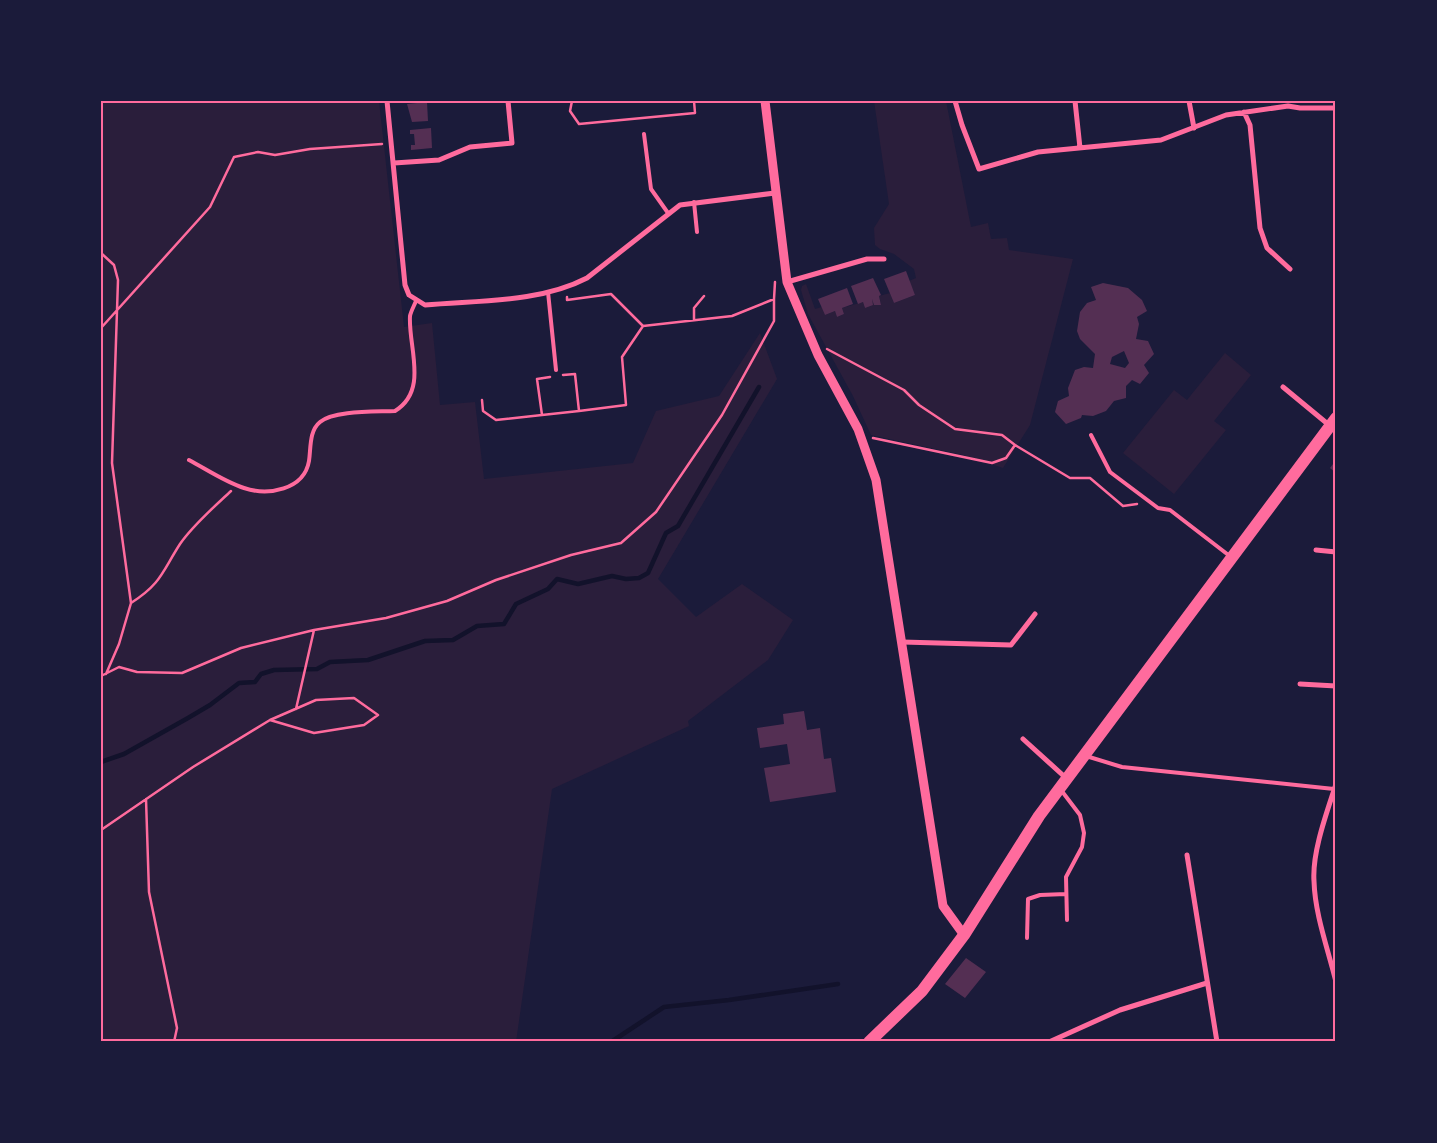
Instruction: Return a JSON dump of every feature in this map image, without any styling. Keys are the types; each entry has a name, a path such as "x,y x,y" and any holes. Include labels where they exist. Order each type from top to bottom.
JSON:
{"main road":[{"path":"869,1042 922,991 964,935 1039,816 1333,422"}],"street":[{"path":"387,101 405,285 409,295 416,301 426,305 548,292 566,288 587,278 668,213 680,206 694,202 774,193"},
{"path":"394,163 439,160 470,147 512,143 508,101"},
{"path":"765,101 774,193 786,282 818,355 862,438 876,480 943,906 964,935"},
{"path":"956,101 962,125 978,169 1038,152 1161,140 1194,128 1210,119 1288,104 1300,108 1336,108"},
{"path":"1075,101 1080,148"},
{"path":"1189,101 1194,128"},
{"path":"1244,112 1250,125 1260,228 1267,248 1290,269"},
{"path":"786,282 867,259 884,259"},
{"path":"1283,387 1333,422"},
{"path":"1316,550 1336,552"},
{"path":"902,642 1012,645 1035,614"},
{"path":"1300,684 1336,686"},
{"path":"1023,740 1063,783"},
{"path":"1335,786 1315,858 1314,882 1318,909 1336,982"},
{"path":"1187,855 1217,1042"},
{"path":"1049,1042 1120,1010 1207,983"}],"lane":[{"path":"644,134 651,189 668,213"},
{"path":"694,202 697,232"},
{"path":"548,292 556,370"},
{"path":"189,460 244,488 268,491 284,489 305,474 312,435 318,423 329,416 395,411 403,406 410,397 414,384 415,353 410,315 416,301"},
{"path":"1091,435 1110,472 1158,508 1170,510 1232,557"},
{"path":"1084,755 1122,767 1335,786"},
{"path":"1063,783 1080,815 1084,833 1082,848 1066,876 1067,920"},
{"path":"1028,938 1028,899 1066,894"}],"path":[{"path":"572,101 570,111 579,124 695,113 694,101"},
{"path":"101,328 210,207 234,157 258,152 275,155 310,149 392,143"},
{"path":"101,253 114,265 118,280 112,463 131,603 119,644 106,674"},
{"path":"101,676 119,667 138,672 182,672 241,648 314,630 386,618 447,601 496,580 571,555 621,543 656,512 722,415 774,321 774,282 786,282"},
{"path":"566,288 567,300 611,294 643,326"},
{"path":"694,320 694,308 704,296"},
{"path":"482,400 483,411 496,420 626,405 622,357 643,326 732,316 774,299"},
{"path":"818,355 828,349 904,390 919,405 955,429 1002,435 1070,478 1090,478 1123,506 1135,503 1142,507"},
{"path":"542,415 537,379 575,374 579,411"},
{"path":"862,438 875,438 992,463 1006,458 1016,445"},
{"path":"131,603 144,595 160,579 181,543 238,485"},
{"path":"296,709 314,630"},
{"path":"101,830 193,767 270,720 316,700 354,698 378,715 364,726 314,733 270,720"},
{"path":"146,800 148,892 176,1028 174,1042"}],"shaded area":[{"path":"101,101 379,101 404,327 432,323 440,405 475,402 484,479 633,463 656,411 719,396 760,333 777,379 658,579 696,617 742,584 793,620 768,660 688,721 689,726 552,789 516,1042 101,1042"},
{"path":"874,101 946,101 971,227 988,223 991,239 1007,238 1009,250 1073,259 1030,425 1003,468 963,455 871,435 853,396 808,314 801,290 802,286 806,284 815,309 822,307 825,315 835,311 837,317 844,314 842,308 863,302 865,308 872,299 874,305 881,305 879,296 890,293 894,303 915,295 909,281 916,278 914,269 894,254 875,245 874,228 889,204"},
{"path":"1225,353 1251,375 1214,421 1226,430 1174,494 1123,453 1174,390 1187,400"}],"building":[{"path":"427,102 428,121 412,122 407,104"},
{"path":"431,128 432,148 411,150 411,145 415,145 414,134 410,134 410,130"},
{"path":"906,271 915,295 894,303 884,279"},
{"path":"873,278 881,295 879,296 881,305 874,305 872,299 873,305 865,308 863,302 858,304 851,286"},
{"path":"1103,283 1128,288 1142,300 1147,311 1137,317 1139,324 1136,339 1148,341 1154,354 1144,365 1149,373 1140,384 1132,380 1126,386 1126,398 1114,401 1106,411 1093,416 1082,415 1081,418 1066,424 1055,412 1058,401 1069,396 1068,388 1075,370 1084,367 1093,368 1095,354 1080,339 1077,331 1080,312 1087,303 1096,300 1091,287","holes":["1124,351 1129,363 1125,368 1110,364 1112,357"]},
{"path":"847,288 853,304 842,308 844,314 837,317 835,311 825,315 818,299"},
{"path":"1336,460 1336,473 1330,468"},
{"path":"804,711 807,730 820,728 824,759 831,758 836,792 770,802 764,768 790,764 787,744 760,748 757,728 784,724 783,714"},
{"path":"966,958 986,972 965,998 945,984"}],"waterway":[{"path":"101,762 124,754 188,718 210,705 239,683 255,682 261,674 274,670 317,669 330,662 368,660 425,641 453,640 477,626 504,624 516,604 548,589 557,579 578,584 612,576 626,579 639,578 648,573 666,533 678,526 759,387"},
{"path":"611,1042 664,1007 729,1000 838,984"}]}
